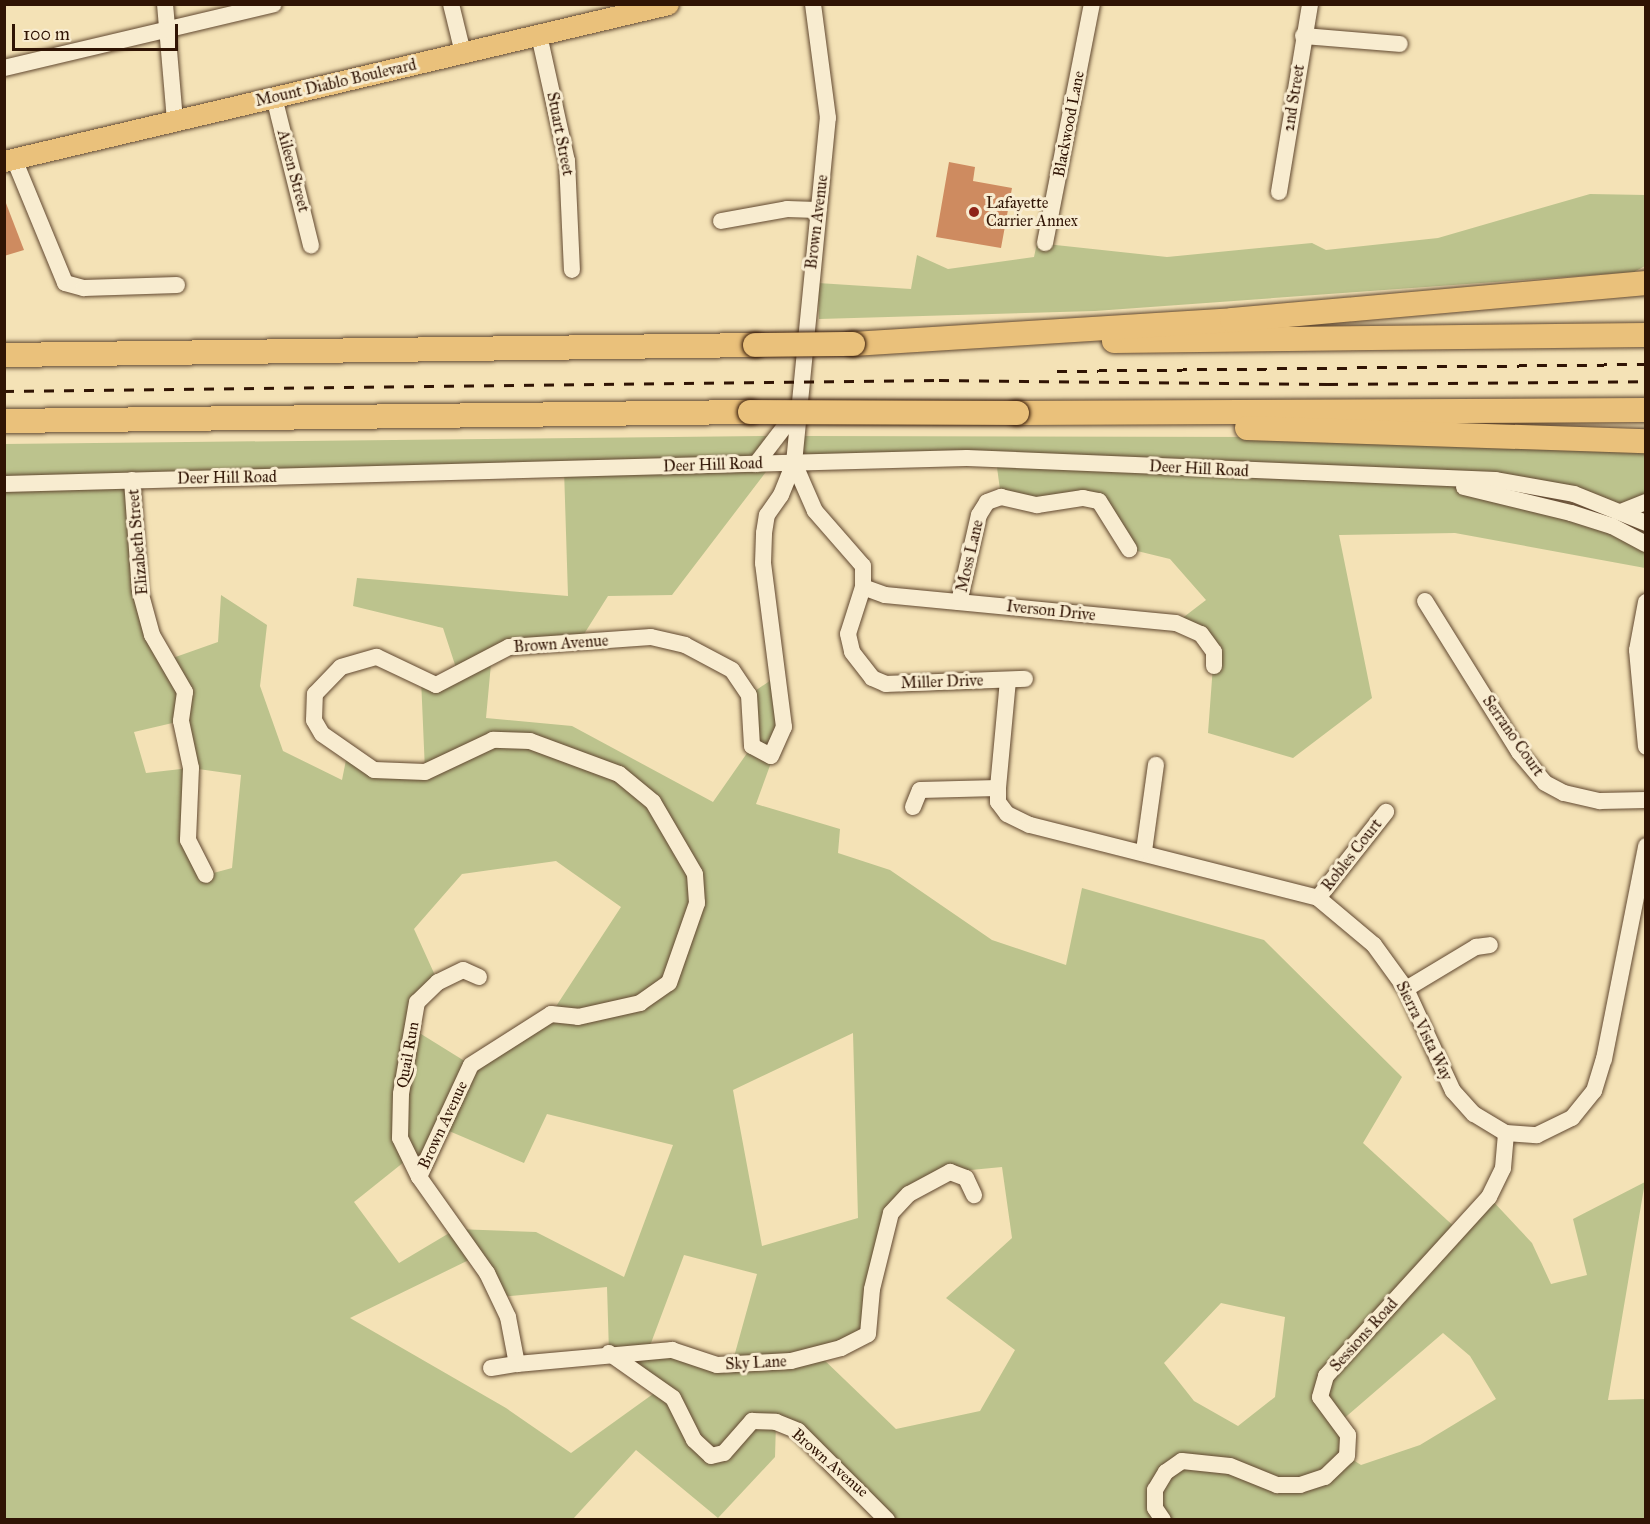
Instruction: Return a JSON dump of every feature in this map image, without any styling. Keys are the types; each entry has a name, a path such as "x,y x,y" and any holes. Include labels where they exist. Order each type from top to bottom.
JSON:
{"highway":[{"path":"4,355 854,344 1139,325 1644,284"},
{"path":"939,340 1112,341 1642,335"},
{"path":"4,421 750,412 1636,410"},
{"path":"1062,413 1265,430 1642,441"}],"main road":[{"name":"Mount Diablo Boulevard","path":"9,160 463,53 628,9 668,4"}],"street":[{"path":"165,4 175,121"},
{"path":"4,68 274,4"},
{"path":"451,4 463,53"},
{"name":"Brown Avenue","path":"419,1177 471,1065 551,1014 578,1017 640,1003 669,983 697,903 695,874 653,802 619,774 531,741 493,740 425,772 374,770 322,734 314,720 315,694 341,667 377,657 436,685 509,647 651,637 685,645 732,670 749,695 752,746 771,756 784,727 762,563 764,533 767,515 781,495 794,463 797,410 828,118 813,4"},
{"name":"Blackwood Lane","path":"1045,243 1092,4"},
{"name":"2nd Street","path":"1279,192 1310,4"},
{"name":"Stuart Street","path":"539,34 567,161 572,270"},
{"path":"1303,36 1400,44"},
{"name":"Aileen Street","path":"274,98 311,245"},
{"path":"9,160 65,283 84,288 177,285"},
{"path":"721,221 787,209 817,210"},
{"path":"756,464 776,444 797,410"},
{"name":"Deer Hill Road","path":"4,484 967,458 1421,479 1496,480 1574,494 1646,523"},
{"path":"794,463 815,511 862,566 863,587"},
{"name":"Deer Hill Road","path":"1421,479 1571,513 1612,526 1646,544"},
{"name":"Elizabeth Street","path":"132,480 140,591 152,635 185,692 181,721 191,768 188,840 206,875"},
{"name":"Moss Lane","path":"959,602 979,515 987,502 1001,497 1037,505 1083,498 1099,501 1129,549"},
{"path":"1621,512 1646,502"},
{"name":"Iverson Drive","path":"863,587 885,595 1176,623 1201,634 1214,652 1214,666"},
{"name":"Miller Drive","path":"863,587 848,634 852,652 872,678 886,684 1016,679 998,788"},
{"name":"Serrano Court","path":"1425,601 1519,752 1545,783 1564,793 1600,801 1646,800"},
{"path":"1646,602 1637,650 1646,747"},
{"path":"1144,851 1156,765"},
{"path":"913,807 920,790 998,788"},
{"name":"Sierra Vista Way","path":"998,788 998,802 1006,814 1030,825 1144,851 1318,898 1374,945 1406,989 1453,1091 1474,1114 1506,1133 1537,1135 1572,1118 1594,1091 1604,1059 1646,846"},
{"name":"Robles Court","path":"1318,898 1386,812"},
{"path":"1406,989 1476,947 1490,945"},
{"name":"Quail Run","path":"419,1177 400,1138 401,1094 417,1002 438,982 463,970 479,977"},
{"name":"Sessions Road","path":"1163,1520 1155,1508 1155,1490 1166,1472 1182,1461 1221,1465 1277,1485 1300,1485 1325,1477 1347,1456 1348,1435 1320,1398 1326,1376 1489,1197 1503,1168 1506,1133"},
{"name":"Sky Lane","path":"492,1368 609,1353 672,1350 717,1365 791,1361 841,1348 868,1335 872,1289 891,1213 909,1194 950,1172 966,1178 974,1195"},
{"path":"419,1177 487,1273 508,1317 516,1364"},
{"name":"Brown Avenue","path":"609,1353 673,1398 694,1440 711,1456 724,1453 752,1421 776,1422 798,1431 887,1520"}],"green space":[{"path":"1590,194 1645,195 1645,266 1634,272 1095,311 819,319 818,283 911,289 917,255 948,269 1034,257 1037,243 1167,257 1312,243 1326,250 1438,238"},
{"path":"771,436 772,464 672,595 608,596 579,642 492,653 486,718 572,726 713,802 752,746 749,695 777,676 784,727 756,804 840,829 838,853 890,870 992,940 1066,965 1082,888 1264,940 1402,1077 1363,1143 1459,1231 1489,1197 1532,1243 1551,1284 1587,1275 1573,1219 1645,1182 1608,1400 1645,1399 1645,1519 887,1519 776,1423 775,1457 718,1518 636,1450 573,1519 5,1519 4,444","holes":["564,469 568,596 357,578 353,606 443,628 458,674 421,678 425,771 374,770 347,755 342,780 283,751 260,686 267,625 221,595 218,642 167,660 140,591 132,480","181,721 190,768 146,773 134,732","191,768 241,775 232,868 206,875 188,840","556,861 621,907 551,1014 471,1065 413,1029 417,1002 438,982 414,929 462,874","853,1033 858,1218 762,1246 733,1090","547,1114 673,1145 624,1277 536,1232 456,1229 399,1263 354,1202 409,1158 419,1177 442,1128 524,1163","1002,1167 1012,1238 946,1298 1015,1350 980,1411 896,1429 819,1355 868,1334 891,1213 950,1172","684,1255 757,1274 732,1364 648,1351","475,1257 499,1297 607,1287 609,1353 660,1389 571,1453 506,1408 350,1318","1221,1303 1285,1317 1275,1397 1238,1426 1194,1401 1164,1363","1443,1333 1470,1356 1496,1399 1420,1445 1361,1465 1347,1456 1341,1421"]},
{"path":"805,436 1263,437 1645,449 1645,502 1637,508 1574,494 1494,493 1645,544 1645,568 1455,533 1339,535 1372,698 1293,758 1208,733 1214,652 1176,623 1206,600 1170,559 1129,549 1099,501 1001,497 996,460 794,463 795,445"}],"building":[{"name":"Lafayette Carrier Annex","path":"949,162 975,167 973,181 1012,188 1001,248 936,237"},
{"path":"4,198 24,250 4,256"}],"railway":[{"path":"1057,371 1646,364"},
{"path":"4,391 939,380 1328,384 1646,381"}],"place":[{"name":"Lafayette Carrier Annex","path":"974,212"}]}
